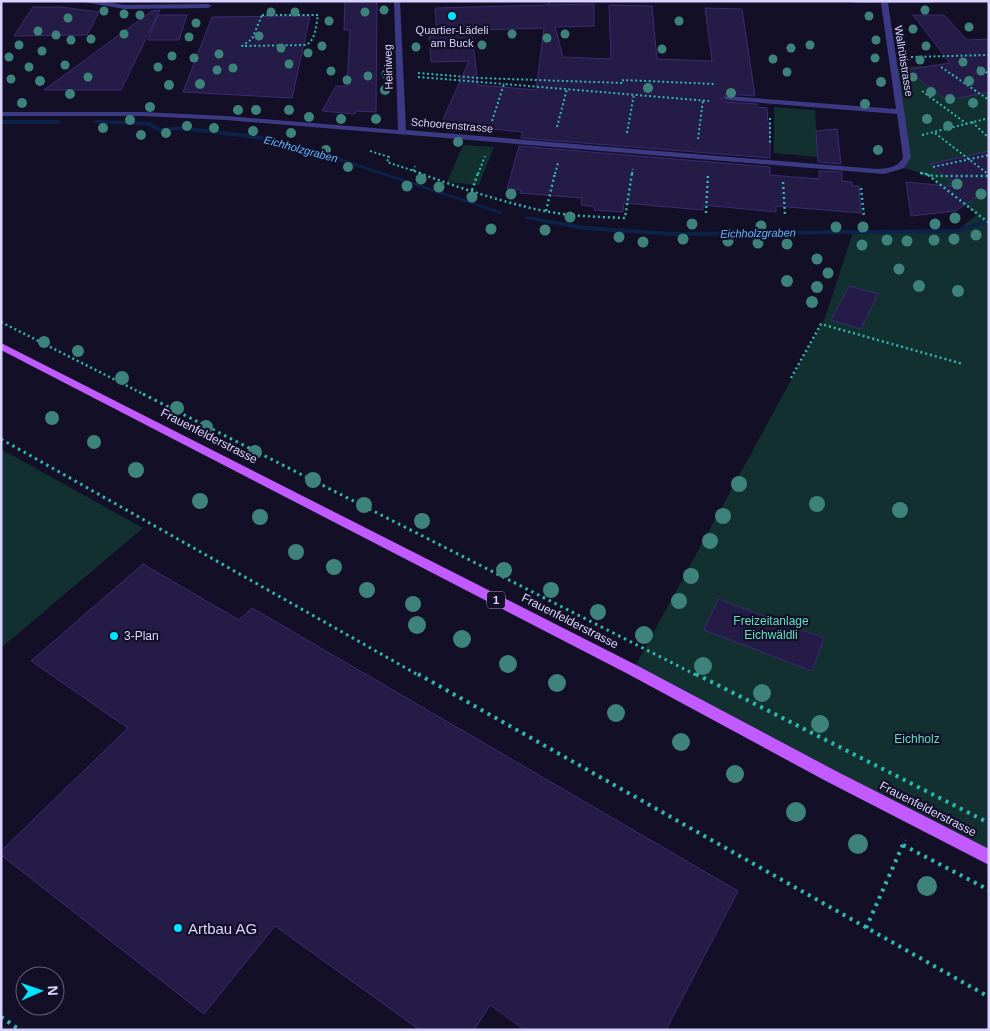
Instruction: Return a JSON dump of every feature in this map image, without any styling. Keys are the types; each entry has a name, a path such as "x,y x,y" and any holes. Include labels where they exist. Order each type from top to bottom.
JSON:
{"main road":[{"name":"Frauenfelderstrasse","path":"1,346 634,670 829,775 989,857"}],"street":[{"path":"80,1 125,7 208,6"},
{"name":"Heiniweg","path":"397,1 402,132"},
{"path":"856,1 932,1"},
{"name":"Wallrütistrasse","path":"884,2 907,157 906,163 900,167"},
{"path":"727,98 900,112"},
{"name":"Schoorenstrasse","path":"1,114 97,113 200,116 858,170 885,171 900,167"}],"path":[{"path":"262,15 318,15 315,32 310,43 306,45 242,46 252,39 262,15"},
{"path":"892,58 989,55"},
{"path":"978,66 989,74"},
{"path":"941,67 989,100"},
{"path":"412,72 479,78 623,83 622,80 725,85 727,98"},
{"path":"412,77 712,101"},
{"path":"472,190 504,84"},
{"path":"546,211 567,89"},
{"path":"922,91 967,124"},
{"path":"624,150 634,94"},
{"path":"697,156 703,100"},
{"path":"770,115 771,163"},
{"path":"904,138 934,133 989,118"},
{"path":"972,122 989,138"},
{"path":"934,133 970,159 988,175"},
{"path":"370,151 390,157 387,162 413,171 546,211 625,218 636,151"},
{"path":"933,167 989,155"},
{"path":"706,213 708,158"},
{"path":"783,164 785,215"},
{"path":"413,171 415,166"},
{"path":"858,170 864,217"},
{"path":"988,175 928,175 980,218 989,223"},
{"path":"1,322 989,823"},
{"path":"790,378 821,324 963,364"},
{"path":"1,439 989,997"},
{"path":"866,928 903,845 989,890"},
{"path":"1,1017 20,1030"}],"green space":[{"name":"Freizeitanlage Eichwäldli","path":"989,64 989,857 633,670 825,318 853,232 956,231 977,215 928,175 900,167 906,163 894,67"},
{"path":"774,107 815,110 818,157 774,153"},
{"path":"463,145 494,147 479,185 447,182"},
{"path":"1,449 143,528 1,648"}],"building":[{"path":"345,1 377,1 376,112 356,111 355,114 322,111 336,86 347,86 350,30 344,30"},
{"path":"549,2 549,5 594,4 594,26 555,27 563,57 611,59 609,5 652,6 657,59 712,61 705,8 742,9 755,96 727,94 721,99 727,102 757,104 757,107 767,108 768,123 770,124 770,158 521,138 523,132 441,124 469,61 431,62 429,36 437,36 435,8 548,5","holes":["544,28 536,90 478,85 472,35 482,34 482,30"]},
{"path":"33,7 61,7 99,12 87,35 14,36"},
{"path":"160,10 121,90 44,90 152,11"},
{"path":"158,15 187,15 179,40 148,40"},
{"path":"913,15 944,15 967,40 989,39 989,92 947,100 906,70 950,63"},
{"path":"310,16 292,98 183,92 212,17"},
{"path":"837,129 841,164 818,162 816,131"},
{"path":"519,146 770,167 770,175 819,179 819,171 842,172 842,181 852,182 852,186 859,186 861,213 776,206 776,212 703,205 703,210 624,203 623,212 594,210 595,207 581,205 582,198 520,193 521,190 507,189"},
{"path":"989,151 989,188 956,211 911,216 906,182 959,187 930,164"},
{"path":"849,286 878,294 861,329 831,320"},
{"path":"143,564 239,620 252,608 738,891 666,1030 525,1030 490,1005 474,1030 420,1030 275,926 204,1014 1,855 1,851 128,728 31,661"},
{"path":"718,599 824,638 812,671 704,630"}],"waterway":[{"name":"Eichholzgraben","path":"1,122 58,122"},
{"name":"Eichholzgraben","path":"96,122 150,124 159,130 181,128 257,137 311,150 500,212"},
{"name":"Eichholzgraben","path":"527,218 585,228 673,234 956,231 989,221"}],"place":[{"name":"Quartier-Lädeli am Buck","path":"452,16"},
{"name":"3-Plan","path":"114,636"},
{"name":"Artbau AG","path":"178,928"}],"park label":[{"name":"Eichholz","path":"917,739"}]}
